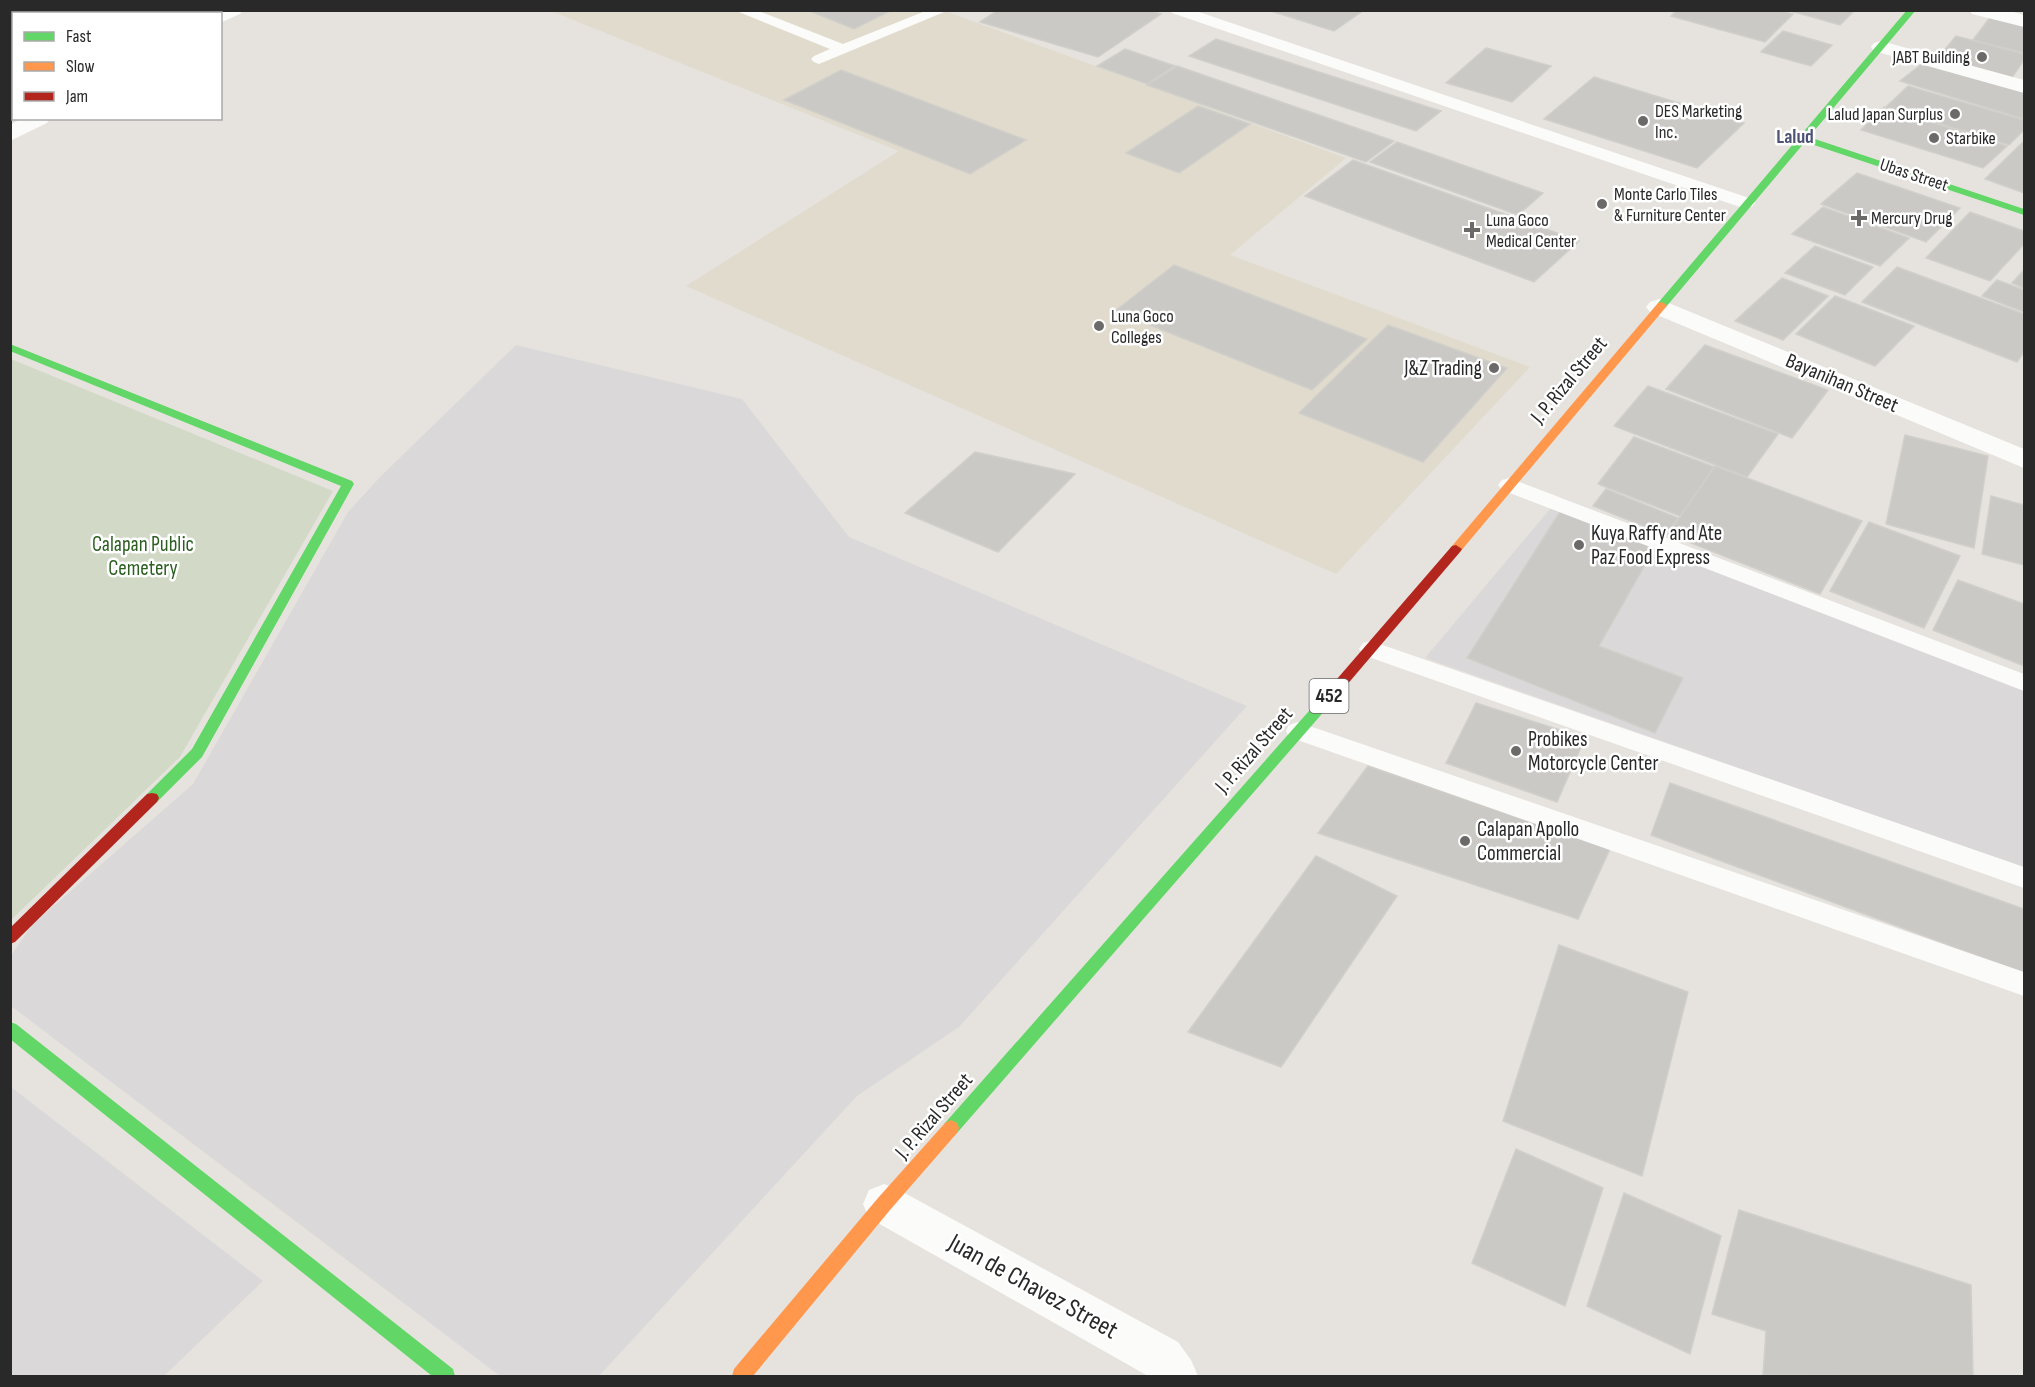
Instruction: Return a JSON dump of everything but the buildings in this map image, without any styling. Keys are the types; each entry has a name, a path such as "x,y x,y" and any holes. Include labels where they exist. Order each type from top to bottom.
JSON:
{"main road":[{"name":"J. P. Rizal Street","path":"741,1377 884,1204 1371,649 1746,203 1912,10"},
{"name":"Ubas Street","path":"1803,138 2025,212"},
{"path":"10,347 348,484 197,753 10,938"},
{"path":"10,1029 447,1377"}],"street":[{"path":"1979,10 2025,21"},
{"path":"1881,47 2025,87"},
{"path":"10,134 35,120"},
{"name":"Bayanihan Street","path":"1659,307 2025,459"},
{"name":"Juan de Chavez Street","path":"884,1204 1162,1358 1175,1377"}],"lane":[{"path":"741,10 843,49"},
{"path":"819,59 942,10"},
{"path":"1177,10 1746,203"},
{"path":"1509,485 2025,683"},
{"path":"1371,649 2025,878"},
{"path":"1298,731 2025,984"}],"shaded area":[{"name":"Luna Goco Colleges","path":"942,10 1346,158 1230,255 1530,367 1336,574 686,286 899,151 551,11"},
{"path":"516,345 742,399 849,537 1247,706 959,1027 857,1096 599,1376 500,1376 11,1006 10,957 32,925 193,784 348,512 380,477"},
{"path":"1560,497 2024,674 2024,868 1425,658"},
{"path":"11,1087 263,1281 164,1376 11,1376"}],"green space":[{"name":"Calapan Public Cemetery","path":"11,359 333,491 180,757 11,920"}],"traffic: fast":[{"path":"1662,305 1912,10"},
{"path":"1803,138 2024,212"},
{"path":"10,347 348,484 197,753 152,798"},
{"path":"951,1128 1329,697"},
{"path":"10,1029 446,1376"}],"traffic: slow":[{"path":"1456,549 1662,305"},
{"path":"741,1376 884,1204 951,1128"}],"traffic: jam":[{"path":"1329,697 1456,549"},
{"path":"10,938 152,798"}],"place":[{"name":"JABT Building","path":"1982,57"},
{"name":"Lalud Japan Surplus","path":"1955,114"},
{"name":"DES Marketing Inc.","path":"1643,121"},
{"name":"Starbike","path":"1934,138"},
{"name":"Monte Carlo Tiles & Furniture Center","path":"1602,204"},
{"name":"Mercury Drug","path":"1859,218"},
{"name":"Luna Goco Medical Center","path":"1472,230"},
{"name":"Luna Goco Colleges","path":"1099,326"},
{"name":"J&Z Trading","path":"1494,368"},
{"name":"Kuya Raffy and Ate Paz Food Express","path":"1579,545"},
{"name":"Probikes Motorcycle Center","path":"1516,751"},
{"name":"Calapan Apollo Commercial","path":"1465,841"}],"district":[{"name":"Lalud","path":"1795,137"}]}
